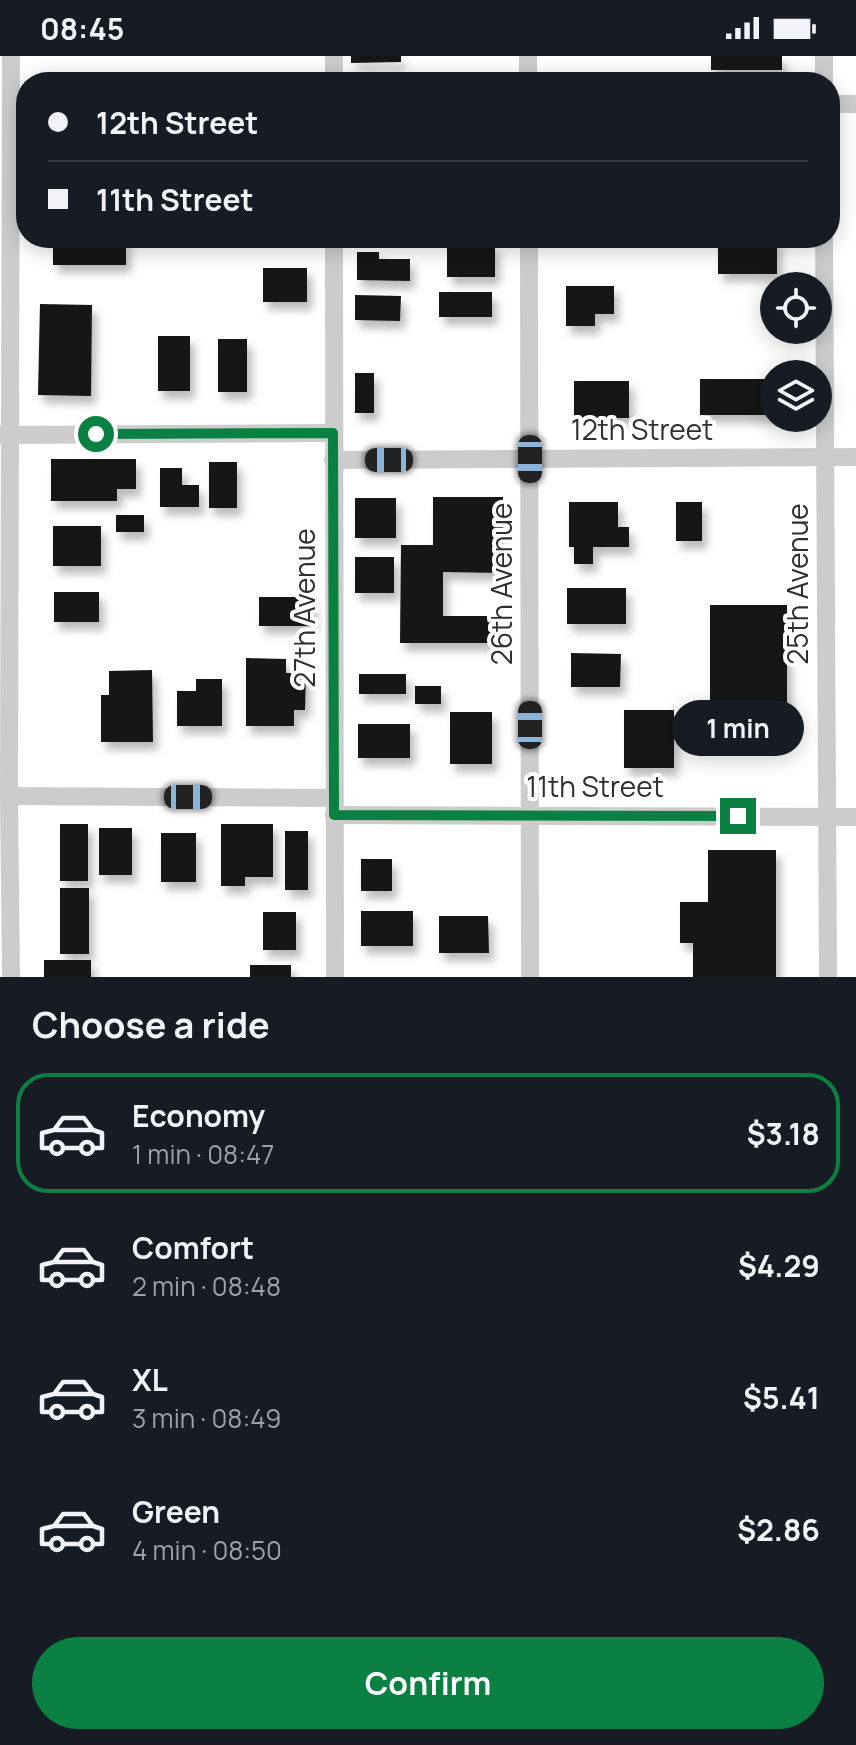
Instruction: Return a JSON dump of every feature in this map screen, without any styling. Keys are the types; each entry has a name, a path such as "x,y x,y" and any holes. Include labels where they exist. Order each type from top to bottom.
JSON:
{"street":[{"path":"11,56 13,127 5,435 4,796 11,977"},
{"name":"27th Avenue","path":"334,248 335,977"},
{"name":"26th Avenue","path":"529,248 530,977"},
{"name":"25th Avenue","path":"824,248 828,977"},
{"path":"5,435 333,433"},
{"name":"12th Street","path":"333,460 856,457"},
{"name":"11th Street","path":"4,796 530,814 856,817"}],"building":[{"path":"351,56 401,56 401,62 351,63"},
{"path":"711,56 782,56 782,70 711,70"},
{"path":"53,248 126,248 126,265 53,265"},
{"path":"447,248 495,248 495,277 447,277"},
{"path":"718,248 777,248 777,272 718,274"},
{"path":"357,252 379,252 379,259 410,259 410,281 357,280"},
{"path":"263,268 307,268 307,302 263,302"},
{"path":"566,286 614,286 614,314 595,314 595,326 566,326"},
{"path":"439,292 492,292 492,317 439,317"},
{"path":"355,295 401,296 400,321 355,320"},
{"path":"40,304 92,305 91,396 38,395"},
{"path":"158,336 190,336 190,391 158,391"},
{"path":"218,339 247,339 247,392 218,392"},
{"path":"355,373 374,373 374,413 355,413"},
{"path":"700,379 760,379 760,415 700,415"},
{"path":"574,381 629,381 629,418 574,418"},
{"path":"51,459 136,459 136,489 117,489 117,501 51,501"},
{"path":"209,462 237,462 237,508 209,508"},
{"path":"160,468 182,468 182,485 199,485 199,507 160,507"},
{"path":"433,497 503,497 503,573 443,572 443,616 503,616 502,643 400,643 401,545 433,545"},
{"path":"355,498 396,498 396,538 355,538"},
{"path":"569,502 618,502 618,527 629,527 629,547 593,547 593,564 574,564 574,547 569,547"},
{"path":"676,502 702,502 702,541 676,541"},
{"path":"116,515 144,515 144,532 116,532"},
{"path":"53,526 101,526 101,566 53,566"},
{"path":"355,557 394,557 394,593 355,593"},
{"path":"567,588 626,588 626,624 567,624"},
{"path":"54,592 99,592 99,622 54,622"},
{"path":"259,597 312,597 312,626 259,626"},
{"path":"710,605 787,605 787,726 710,725"},
{"path":"571,653 621,654 620,687 571,687"},
{"path":"246,658 286,659 286,673 306,673 305,710 294,710 294,726 246,726"},
{"path":"152,670 153,742 101,742 101,695 109,695 109,671"},
{"path":"359,674 406,674 406,694 359,694"},
{"path":"196,679 222,679 222,726 177,726 177,691 196,691"},
{"path":"415,686 441,686 441,704 415,704"},
{"path":"624,710 674,710 674,768 624,768"},
{"path":"450,712 492,712 492,764 450,764"},
{"path":"358,724 410,724 410,758 358,758"},
{"path":"60,824 88,824 88,881 60,881"},
{"path":"221,824 273,824 273,877 245,877 245,886 221,886"},
{"path":"99,828 132,828 132,875 99,875"},
{"path":"285,831 308,831 308,890 285,890"},
{"path":"161,833 196,833 196,882 161,882"},
{"path":"708,850 776,850 776,977 693,977 693,943 680,943 680,902 708,902"},
{"path":"361,859 392,859 392,891 361,891"},
{"path":"60,888 89,888 89,954 60,954"},
{"path":"361,911 413,911 413,946 361,946"},
{"path":"263,912 296,912 296,950 263,950"},
{"path":"439,916 488,916 489,953 439,953"},
{"path":"44,960 91,960 91,977 44,977"},
{"path":"250,965 291,965 291,977 250,977"}],"route":[{"path":"96,434 333,433 334,815 738,816"}]}
